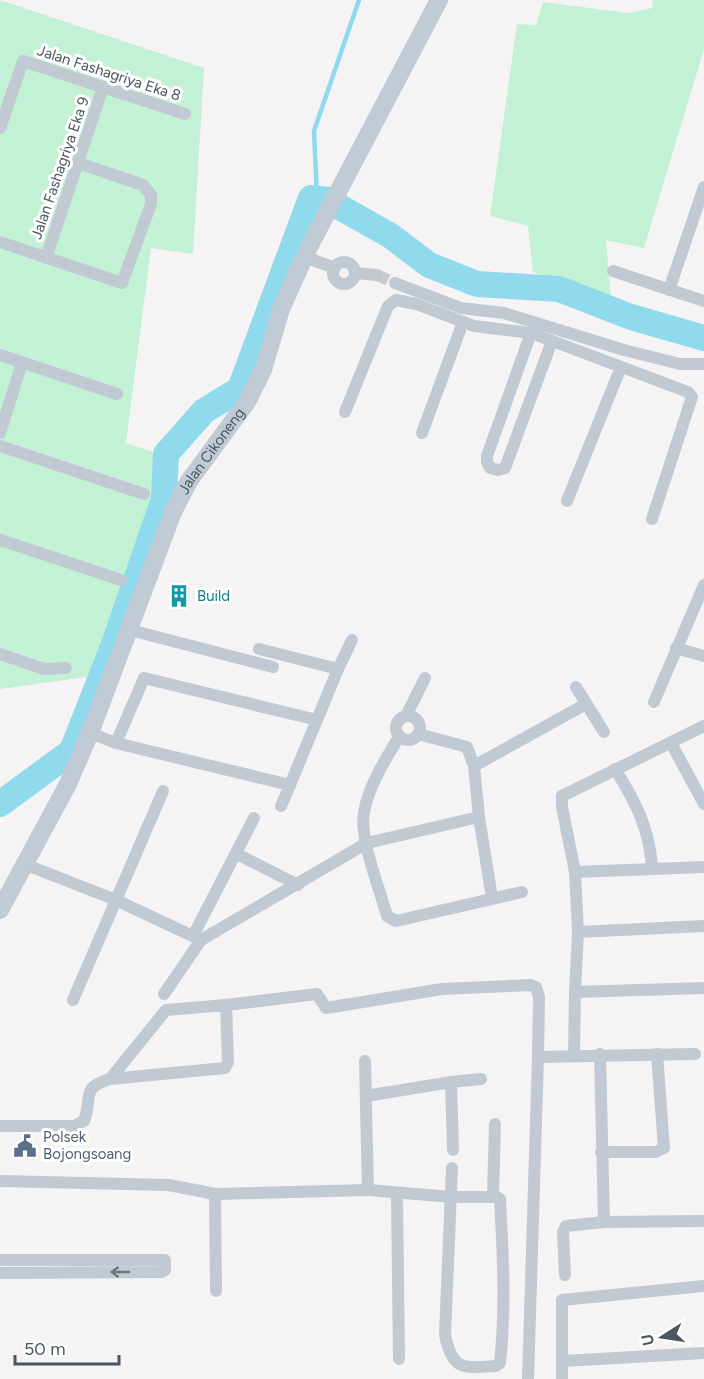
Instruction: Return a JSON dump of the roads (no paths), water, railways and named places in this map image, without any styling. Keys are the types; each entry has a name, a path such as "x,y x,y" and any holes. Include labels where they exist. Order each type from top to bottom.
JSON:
{"street":[{"name":"Jalan Cikoneng","path":"0,910 68,784 130,630 173,512 189,481 247,402 263,370 281,309 305,257 439,0"},
{"name":"Jalan Fashagriya Eka 8","path":"0,128 23,61 185,114"},
{"name":"Jalan Fashagriya Eka 9","path":"46,258 103,87"},
{"path":"0,242 122,283 151,204 151,195 143,185 78,163"},
{"path":"669,290 704,187"},
{"path":"305,257 334,268 346,262 352,266 355,273 377,275"},
{"path":"614,271 704,301"},
{"path":"395,283 461,308 504,313 642,355 680,364 704,364"},
{"path":"345,412 388,306 396,300 416,303 474,326 542,337 688,392 692,396 652,519"},
{"path":"422,433 463,322"},
{"path":"542,337 487,456 490,468 498,470 505,468 546,324"},
{"path":"0,355 117,394"},
{"path":"0,433 22,363"},
{"path":"567,501 621,367"},
{"path":"0,446 144,494"},
{"path":"0,540 121,580"},
{"path":"654,702 704,585"},
{"path":"130,630 273,667"},
{"path":"281,806 352,640"},
{"path":"676,648 704,656"},
{"path":"260,649 338,669"},
{"path":"0,654 44,669 66,668"},
{"path":"116,743 144,678 316,720"},
{"path":"406,716 416,719 420,729 418,734 409,740 399,737 396,732 397,722 406,716 425,678"},
{"path":"576,687 604,732"},
{"path":"474,766 586,704"},
{"path":"574,1056 578,932 575,872 561,800 565,794 704,726"},
{"path":"90,733 116,743 290,785"},
{"path":"418,734 467,747 474,766 479,817 492,898"},
{"path":"399,737 369,795 363,814 367,843 390,919 396,921 522,892"},
{"path":"671,743 704,804"},
{"path":"615,769 642,816 651,849 652,869"},
{"path":"73,1000 164,792"},
{"path":"198,937 298,885 367,843 479,817"},
{"path":"164,994 198,937 254,818"},
{"path":"237,854 298,885"},
{"path":"24,864 116,900 198,937"},
{"path":"575,872 704,867"},
{"path":"578,932 704,926"},
{"path":"110,1079 166,1010 317,994 326,1008 442,989 531,985 536,987 539,996 538,1056 528,1379"},
{"path":"575,992 704,988"},
{"path":"0,1126 74,1126 81,1123 86,1115 89,1090 98,1082 225,1068 228,1062 226,1005"},
{"path":"600,1054 604,1222"},
{"path":"602,1152 656,1152 664,1148 657,1054"},
{"path":"538,1056 695,1054"},
{"path":"365,1061 368,1190"},
{"path":"366,1096 481,1079"},
{"path":"452,1082 453,1150"},
{"path":"493,1197 495,1124"},
{"path":"0,1181 169,1185 215,1194 368,1190 397,1194 452,1197 493,1197 500,1199 503,1342 500,1363 476,1367 454,1362 449,1356 445,1335 452,1197 452,1168"},
{"path":"215,1194 216,1291"},
{"path":"397,1194 399,1359"},
{"path":"565,1275 563,1232 566,1226 604,1222 704,1221"},
{"path":"0,1260 165,1260 165,1270 162,1272 0,1273"},
{"path":"562,1379 562,1300 704,1286"},
{"path":"562,1361 704,1353"}],"waterway":[{"path":"317,198 314,131 359,0"},
{"path":"0,804 72,751 113,647 164,499 166,454 204,411 240,389 311,198 329,200"},
{"path":"336,205 391,236 429,265 477,284 559,289 631,317 704,338"}],"tunnel":[{"path":"377,275 395,283"}],"place":[{"name":"Build","path":"179,596"},
{"name":"Polsek Bojongsoang","path":"25,1146"}]}
